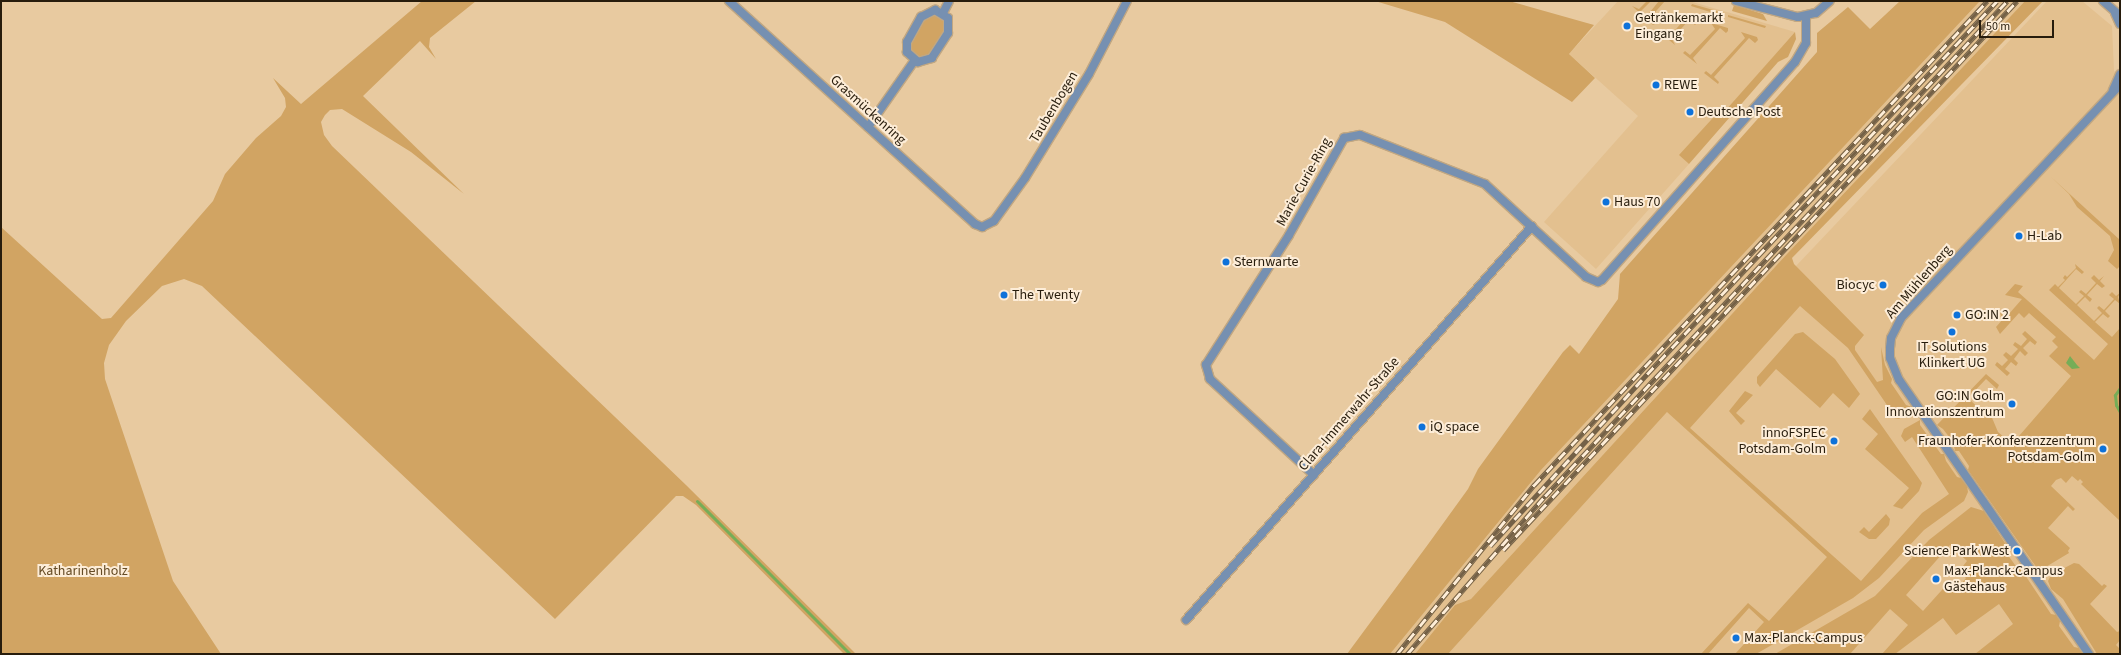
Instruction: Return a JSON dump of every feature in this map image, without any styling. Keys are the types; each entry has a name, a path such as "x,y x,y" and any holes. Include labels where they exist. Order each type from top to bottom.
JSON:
{"street":[{"name":"Grasmückenring","path":"729,1 975,224 986,227 994,221"},
{"path":"942,13 949,1"},
{"name":"Taubenbogen","path":"994,221 1025,178 1067,113 1127,1"},
{"path":"1736,1 1789,16 1806,16 1816,13 1830,1"},
{"path":"2103,1 2118,14 2120,24"},
{"path":"935,10 942,13 950,22 948,33 932,58 923,62 915,60 907,52 909,37 925,13 935,10"},
{"name":"Marie-Curie-Ring","path":"1314,475 1210,379 1206,364 1289,235 1344,138 1360,135 1480,182 1532,226 1592,281 1602,280 1795,62 1806,43 1806,16"},
{"path":"868,127 915,60"},
{"name":"Am Mühlenberg","path":"2111,92 2120,74"},
{"name":"Am Mühlenberg","path":"2089,654 1899,380 1890,358 1890,348 1891,338 1901,318 2111,92 2120,85"},
{"name":"Clara-Immerwahr-Straße","path":"1186,620 1532,226"}],"shaded area":[{"path":"1618,1 1689,1 1795,32 1725,112 1721,109 1680,155 1689,164 1596,269 1544,222 1638,116 1569,54"},
{"path":"1980,1 2025,1 1786,255 1471,599 1455,605 1415,654 1390,654 1541,470"},
{"path":"2047,1 2082,1 2112,26 2114,71 2120,76 2120,654 1448,654 1667,412 1796,266"},
{"path":"2070,356 2080,368 2072,369 2066,363"}],"green space":[{"name":"Katharinenholz","path":"422,1 476,1 430,38 429,47 436,59 420,41 363,96 464,194 411,152 342,109 330,110 325,115 321,122 324,135 332,146 686,485 856,654 844,654 696,505 683,496 676,496 555,619 202,286 184,279 162,286 126,321 109,345 104,363 105,379 173,581 221,654 1,654 1,227 102,319 111,318 213,201 225,174 256,138 281,116 286,107 285,98 273,78 301,104"},
{"path":"1375,1 1509,1 1594,25 1569,54 1595,78 1572,102 1445,22"},
{"path":"1647,1 1651,1 1641,11 1642,15 1632,6 1639,9"},
{"path":"1659,1 1665,1 1649,19 1655,24 1653,25 1645,18"},
{"path":"1900,1 1980,1 1541,470 1390,654 1347,654 1468,489 1478,469 1563,352 1570,345 1579,354 1618,299 1620,274 1817,52 1817,33 1848,7 1870,29"},
{"path":"2025,1 2043,1 1792,258 1794,264 1864,335 1855,346 1855,350 1877,382 1883,380 1881,347 1885,365 1892,379 1891,383 1906,405 1912,407 1899,419 1888,417 1885,412 1889,408 1848,348 1800,306 1690,428 1861,581 1922,513 1949,494 1912,437 1905,442 1901,436 1904,429 1920,420 1920,425 1941,454 1944,454 1946,461 1957,477 1961,478 1967,486 1968,492 1964,501 1924,530 1879,578 1853,598 1756,654 1735,654 1764,622 1749,608 1708,654 1701,654 1748,603 1769,621 1827,557 1667,412 1448,654 1415,654 1455,605 1471,599 1786,255"},
{"path":"1692,4 1724,13 1723,16 1691,6"},
{"path":"1734,5 1763,14 1767,21 1732,11"},
{"path":"936,14 945,23 944,33 930,56 915,57 909,49 911,39 923,20"},
{"path":"1679,15 1698,22 1695,25 1689,20 1672,39 1675,45 1662,34 1669,37 1684,20"},
{"path":"1728,15 1766,26 1765,28 1728,17"},
{"path":"1711,23 1728,28 1728,31 1726,33 1720,28 1693,58 1697,64 1683,53 1685,51 1690,55 1715,29"},
{"path":"1741,32 1757,37 1758,40 1755,43 1749,38 1714,77 1719,82 1718,84 1704,73 1706,71 1711,75 1745,38"},
{"path":"1795,32 1796,39 1788,57 1778,62 1689,164 1679,155 1721,109 1725,111"},
{"path":"2050,176 2120,240 2120,266 2117,269 2108,261 2114,250 2110,236 2077,207 2069,194"},
{"path":"2075,264 2084,272 2082,274 2076,269 2059,288 2076,304 2084,296 2079,292 2081,290 2086,294 2096,283 2091,278 2094,275 2099,280 2104,276 2100,281 2105,286 2102,288 2097,284 2087,295 2092,299 2090,302 2085,297 2077,305 2094,321 2102,313 2097,308 2099,306 2104,310 2114,299 2109,295 2112,292 2116,296 2120,293 2118,297 2120,304 2115,300 2105,311 2110,316 2108,318 2103,314 2095,322 2112,337 2120,328 2120,521 2081,484 2083,482 2080,479 2078,481 2072,476 2066,483 2061,478 2056,480 2051,486 2075,509 2073,511 2068,506 2048,528 2070,548 2068,551 2069,553 2039,571 1968,470 1969,466 1959,451 1955,451 1953,442 1943,429 1937,425 1986,374 1999,385 1997,389 1986,379 1968,398 1986,415 1990,413 1998,432 2012,444 2071,376 2049,356 2058,347 2052,341 2056,337 2029,313 2024,318 2019,313 2000,334 1996,327 2003,319 2000,313 2008,315 2022,299 2005,295 2015,284 2023,286 2018,292 2094,360 2108,344 2049,290 2055,284 2058,287 2065,280 2063,278 2065,275 2067,277 2076,268"},
{"path":"2025,331 2037,342 2035,345 2030,341 2023,348 2028,353 2025,356 2020,351 2014,359 2018,363 2016,366 2011,362 2005,369 2010,373 2007,376 1995,365 1997,362 2002,366 2008,360 2003,355 2006,352 2011,356 2018,349 2013,345 2015,342 2021,346 2027,339 2022,334"},
{"path":"1803,332 1835,359 1860,394 1849,408 1833,393 1820,408 1776,369 1760,387 1757,383 1757,377 1795,334"},
{"path":"1745,391 1753,395 1736,413 1745,421 1741,425 1729,411"},
{"path":"1870,409 1922,483 1919,491 1902,509 1893,506 1909,488 1865,449 1878,434 1862,419"},
{"path":"1971,507 1984,511 2007,546 2005,551 2015,565 2019,566 2051,614 2056,615 2060,621 2059,626 2074,647 2079,648 2083,654 1975,654 2013,624 1999,604 1956,635 1943,618 1895,654 1882,654 1908,625 1890,609 1850,654 1775,654 1875,596 1929,540","holes":["1950,545 1967,561 1959,571 1966,578 1957,589 1950,581 1923,611 1906,595"]},
{"path":"1886,514 1890,519 1889,525 1876,539 1869,539 1859,532 1864,527 1869,532"},
{"path":"2074,563 2079,564 2102,586 2104,584 2107,586 2090,604 2117,632 2120,631 2120,640 2116,645 2120,649 2120,654 2097,654 2063,599 2051,589 2048,581 2051,575"}],"waterway":[{"path":"2120,388 2115,395 2116,405 2120,412"},
{"path":"697,501 850,654"}],"railway":[{"path":"1397,654 1534,485 1987,1"},
{"path":"1490,546 1647,374 1997,1"},
{"path":"1407,654 1545,496 2007,1"},
{"path":"1503,550 2017,1"}],"place":[{"name":"Getränkemarkt Eingang","path":"1627,26"},
{"name":"REWE","path":"1656,85"},
{"name":"Deutsche Post","path":"1690,112"},
{"name":"Haus 70","path":"1606,202"},
{"name":"H-Lab","path":"2019,236"},
{"name":"Sternwarte","path":"1226,262"},
{"name":"Biocyc","path":"1883,285"},
{"name":"The Twenty","path":"1004,295"},
{"name":"GO:IN 2","path":"1957,315"},
{"name":"IT Solutions Klinkert UG","path":"1952,332"},
{"name":"GO:IN Golm Innovationszentrum","path":"2012,404"},
{"name":"iQ space","path":"1422,427"},
{"name":"innoFSPEC Potsdam-Golm","path":"1834,441"},
{"name":"Fraunhofer-Konferenzzentrum Potsdam-Golm","path":"2103,449"},
{"name":"Science Park West","path":"2017,551"},
{"name":"Max-Planck-Campus Gästehaus","path":"1936,579"},
{"name":"Max-Planck-Campus","path":"1736,638"}]}
